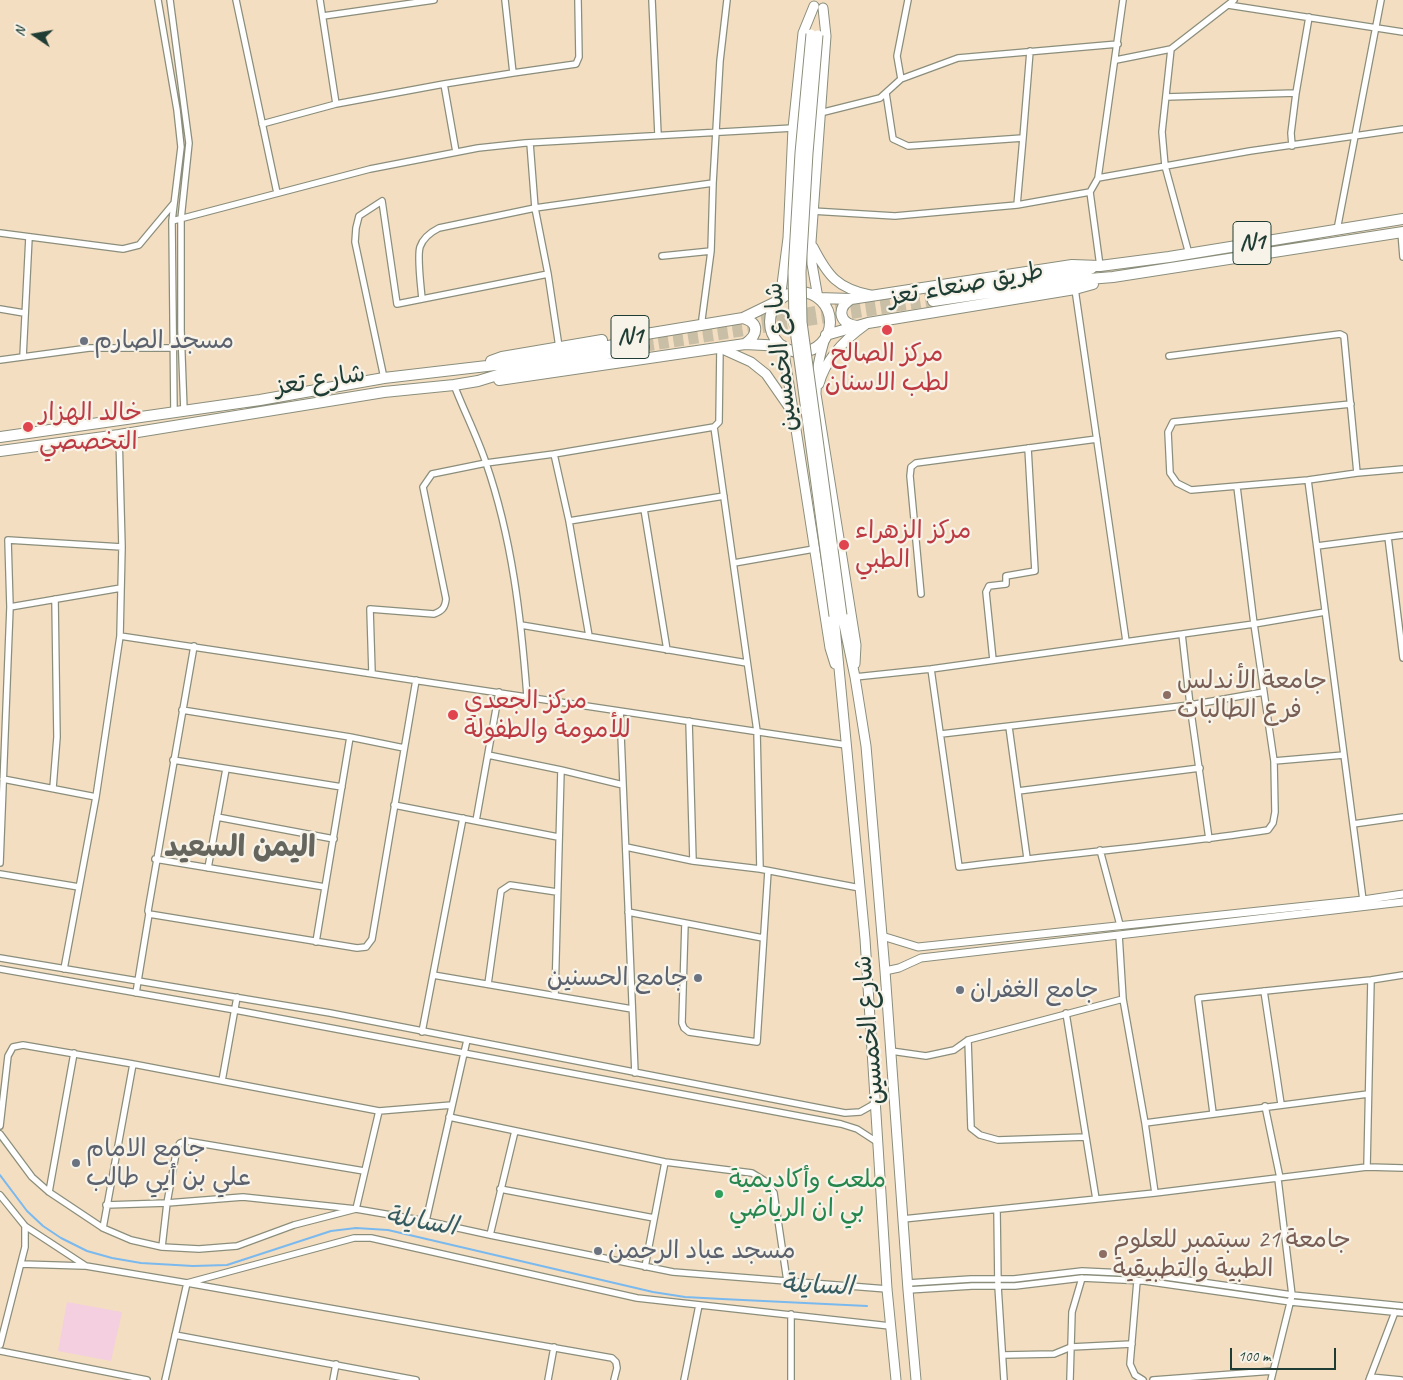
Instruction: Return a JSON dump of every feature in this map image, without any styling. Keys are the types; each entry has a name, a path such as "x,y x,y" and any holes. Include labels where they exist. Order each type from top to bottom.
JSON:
{"highway":[{"name":"طريق صنعاء تعز","path":"818,298 851,299 1072,265 1100,266 1189,254 1403,219"},
{"name":"طريق صنعاء تعز","path":"1100,266 1076,274 933,297 1077,280 1113,278 1402,232"},
{"path":"1216,249 1217,261"},
{"name":"طريق صنعاء تعز","path":"826,335 868,323 1075,289 1113,278"},
{"path":"797,292 808,293 818,298 825,306 829,316 829,327 818,346 808,351 797,352 783,346 774,338 770,322 772,311 780,300 786,295 797,292"},
{"path":"851,299 845,302 842,308 842,315 850,325 857,326"},
{"name":"N1","path":"478,366 502,357 743,318 780,300"},
{"path":"743,318 750,320 756,332 753,339 745,344"},
{"name":"شارع تعز","path":"0,437 260,400 384,378 504,364 644,344 454,385 384,392 119,435 0,451"},
{"name":"N1","path":"478,380 505,380 745,344 783,346"},
{"path":"260,400 262,412"}],"main road":[{"name":"شارع الخمسين","path":"819,4 800,153 793,272 794,323 838,615 855,677 866,746 898,1128 916,1380"},
{"path":"818,298 812,264 811,242 826,36 819,4"},
{"path":"780,300 788,238 793,128 803,33 819,4"},
{"path":"788,238 796,244 811,242"},
{"path":"811,242 825,270 835,282 853,292 872,296"},
{"path":"791,399 795,393 802,390 810,390 816,394 821,375 838,348 868,323"},
{"name":"شارع الخمسين","path":"826,335 816,374 816,394 856,645 855,677"},
{"name":"شارع الخمسين","path":"783,346 830,648 840,679"},
{"path":"720,348 751,362 766,374 793,412"},
{"name":"شارع الخمسين","path":"838,615 840,679 865,940 887,1289 896,1380"},
{"path":"865,940 882,936"}],"street":[{"path":"158,0 177,110 180,147 172,221 172,348 179,412"},
{"path":"170,0 189,144 181,219 179,412"},
{"path":"236,0 277,193"},
{"path":"320,0 336,104"},
{"path":"323,16 434,0"},
{"path":"505,0 513,73"},
{"path":"262,124 336,104 444,84 576,64 579,57 578,0"},
{"path":"652,0 658,135"},
{"path":"703,324 710,251 720,61 726,0"},
{"path":"901,79 896,56 908,0"},
{"path":"1100,266 1090,192 1098,178 1123,0"},
{"path":"1116,60 1171,48 1234,0"},
{"path":"1337,230 1381,0"},
{"path":"1228,5 1403,32"},
{"path":"1292,145 1296,93 1309,17"},
{"path":"820,113 880,98 901,79 958,58 1118,44"},
{"path":"1171,48 1162,132 1165,166 1189,254"},
{"path":"1017,205 1030,52"},
{"path":"444,84 456,152"},
{"path":"886,93 893,138 908,146 1023,138"},
{"path":"1166,97 1296,93"},
{"path":"172,221 370,169 478,148 530,143 793,128"},
{"path":"1098,178 1292,145 1403,130"},
{"path":"530,143 535,208 548,274 559,347"},
{"path":"422,299 419,249 431,232 439,228 535,208 713,183"},
{"path":"812,211 895,216 1017,205 1090,192"},
{"path":"384,378 355,242 359,216 382,202 397,304 548,274"},
{"path":"0,233 124,249 132,248 144,240 174,203"},
{"path":"1402,232 1403,257"},
{"path":"23,357 28,236"},
{"path":"662,256 710,251"},
{"path":"1075,289 1126,642"},
{"path":"0,309 24,313"},
{"path":"1169,356 1340,334 1344,336 1358,473"},
{"path":"0,360 89,348 172,348"},
{"path":"372,673 370,609 434,614 441,612 445,606 446,599 423,487 432,474 486,462 554,454 714,427 719,422 720,348"},
{"path":"454,385 486,462 508,544 521,625 527,696"},
{"path":"1350,404 1173,422 1168,432 1168,463 1170,473 1178,483 1191,490 1308,480 1403,469"},
{"path":"714,427 757,731 760,869"},
{"path":"64,969 96,797 120,636 122,547 119,435"},
{"path":"920,594 910,476 913,465 916,463 1097,439"},
{"path":"993,660 986,592 989,586 1006,584 1006,576 1035,571 1028,448"},
{"path":"554,454 569,521 589,636"},
{"path":"1308,480 1363,900"},
{"path":"931,669 959,867 1209,839 1268,830 1273,823 1275,812 1274,761 1237,487"},
{"path":"569,521 724,496"},
{"path":"644,509 667,650"},
{"path":"1317,546 1403,535"},
{"path":"1388,537 1400,610 1403,658"},
{"path":"0,863 4,779 3,698 10,606 8,540 122,547"},
{"path":"734,563 814,549"},
{"path":"10,606 120,588"},
{"path":"52,788 57,737 55,599"},
{"path":"855,677 931,669 1254,624 1325,612"},
{"path":"521,625 747,663"},
{"path":"1182,634 1209,839"},
{"path":"120,636 846,745"},
{"path":"136,993 156,859 194,646"},
{"path":"149,914 316,942 357,948 366,947 372,939 416,680"},
{"path":"476,821 499,692"},
{"path":"941,734 1190,704 1264,692"},
{"path":"182,710 350,737 404,748"},
{"path":"620,710 635,1073"},
{"path":"689,721 693,861"},
{"path":"1009,727 1027,858"},
{"path":"316,942 350,737"},
{"path":"1274,761 1344,754"},
{"path":"488,755 623,785"},
{"path":"173,760 342,787"},
{"path":"1018,791 1200,768"},
{"path":"208,868 226,769"},
{"path":"555,996 558,836 562,770"},
{"path":"4,779 96,797"},
{"path":"394,805 558,836"},
{"path":"217,817 334,839"},
{"path":"1353,824 1403,817"},
{"path":"422,1032 463,818"},
{"path":"626,846 693,861 760,869 860,888"},
{"path":"1100,850 1120,925"},
{"path":"156,859 326,887"},
{"path":"685,923 682,1023 684,1028 689,1032 757,1042 768,871"},
{"path":"0,874 79,887"},
{"path":"488,984 501,891 510,885 557,892"},
{"path":"882,936 918,947 1363,900 1403,894"},
{"path":"885,971 899,968 921,958 1403,902"},
{"path":"628,912 763,938"},
{"path":"1166,920 1167,929"},
{"path":"1119,935 1123,998 1145,1123 1155,1194"},
{"path":"0,958 330,1013 845,1113 860,1112 876,1103"},
{"path":"0,969 464,1052 841,1124 857,1129 877,1142"},
{"path":"433,975 632,1009"},
{"path":"1213,1113 1198,998 1403,975"},
{"path":"1366,1167 1371,980"},
{"path":"1264,991 1281,1104"},
{"path":"222,1081 238,997"},
{"path":"891,1051 926,1056 954,1050 968,1040 1123,998"},
{"path":"1066,1014 1096,1200"},
{"path":"426,1221 467,1040"},
{"path":"968,1040 971,1128 980,1135 998,1140 1086,1137"},
{"path":"0,1126 8,1056 14,1047 23,1045 379,1111 452,1105"},
{"path":"49,1192 74,1053"},
{"path":"102,1228 133,1064"},
{"path":"706,1099 709,1087"},
{"path":"1145,1123 1368,1094"},
{"path":"1265,1106 1279,1178 1292,1295 1271,1380"},
{"path":"356,1209 379,1111"},
{"path":"449,1116 665,1162 752,1173 765,1181 774,1193 787,1281"},
{"path":"490,1235 515,1131"},
{"path":"0,1134 32,1177 49,1192 102,1228 131,1240 162,1247 199,1249 237,1246 294,1224 356,1209"},
{"path":"162,1247 167,1203 177,1148 180,1143 186,1141 364,1171"},
{"path":"645,1267 665,1162"},
{"path":"903,1219 1155,1194 1366,1167 1403,1168"},
{"path":"500,1189 654,1218"},
{"path":"0,1195 25,1226 86,1266"},
{"path":"106,1205 167,1203 243,1197 356,1209 426,1221 673,1272 887,1289"},
{"path":"997,1210 998,1283 1004,1380"},
{"path":"0,1345 25,1247 25,1226"},
{"path":"187,1283 354,1238 371,1238 637,1298 890,1326"},
{"path":"21,1264 86,1266 612,1358 616,1362 614,1380"},
{"path":"908,1286 972,1286 1082,1271 1154,1275 1292,1295 1403,1306"},
{"path":"998,1283 1015,1286 1082,1278 1137,1280 1291,1302 1403,1313"},
{"path":"1070,1380 1072,1312 1082,1278"},
{"path":"1137,1280 1131,1368 1135,1375 1143,1380"},
{"path":"165,1380 187,1283"},
{"path":"684,1380 699,1305"},
{"path":"1395,1312 1369,1378 1401,1380"},
{"path":"791,1314 791,1380"},
{"path":"176,1335 416,1380"},
{"path":"1003,1355 1054,1354 1071,1347 1132,1344"},
{"path":"548,1380 554,1347"},
{"path":"0,1352 146,1380"},
{"path":"333,1380 336,1364"},
{"path":"1153,1380 1273,1371"}],"shaded area":[{"path":"67,1302 122,1312 111,1361 58,1351"}],"waterway":[{"name":"السايلة","path":"0,1175 27,1211 43,1226 61,1238 87,1251 141,1263 193,1266 227,1265 331,1231 356,1228 388,1230 653,1292 685,1297 867,1306"}],"tunnel":[{"path":"643,340 932,293"},
{"path":"644,347 933,301"}],"place":[{"name":"مركز الصالح لطب الاسنان","path":"887,330"},
{"name":"مسجد الصارم","path":"84,341"},
{"name":"خالد الهزار التخصصي","path":"28,427"},
{"name":"مركز الزهراء الطبي","path":"844,545"},
{"name":"جامعة الأندلس فرع الطالبات","path":"1167,695"},
{"name":"مركز الجعدي للأمومة والطفولة","path":"453,715"},
{"name":"جامع الحسنين","path":"698,978"},
{"name":"جامع الغفران","path":"960,990"},
{"name":"جامع الامام علي بن أيي طالب","path":"76,1163"},
{"name":"ملعب وأكاديمية بي ان الرياضي","path":"719,1194"},
{"name":"مسجد عباد الرحمن","path":"598,1251"},
{"name":"جامعة 21 سبتمبر للعلوم الطبية والتطبيقية","path":"1103,1254"}],"district":[{"name":"اليمن السعيد","path":"240,848"}]}
